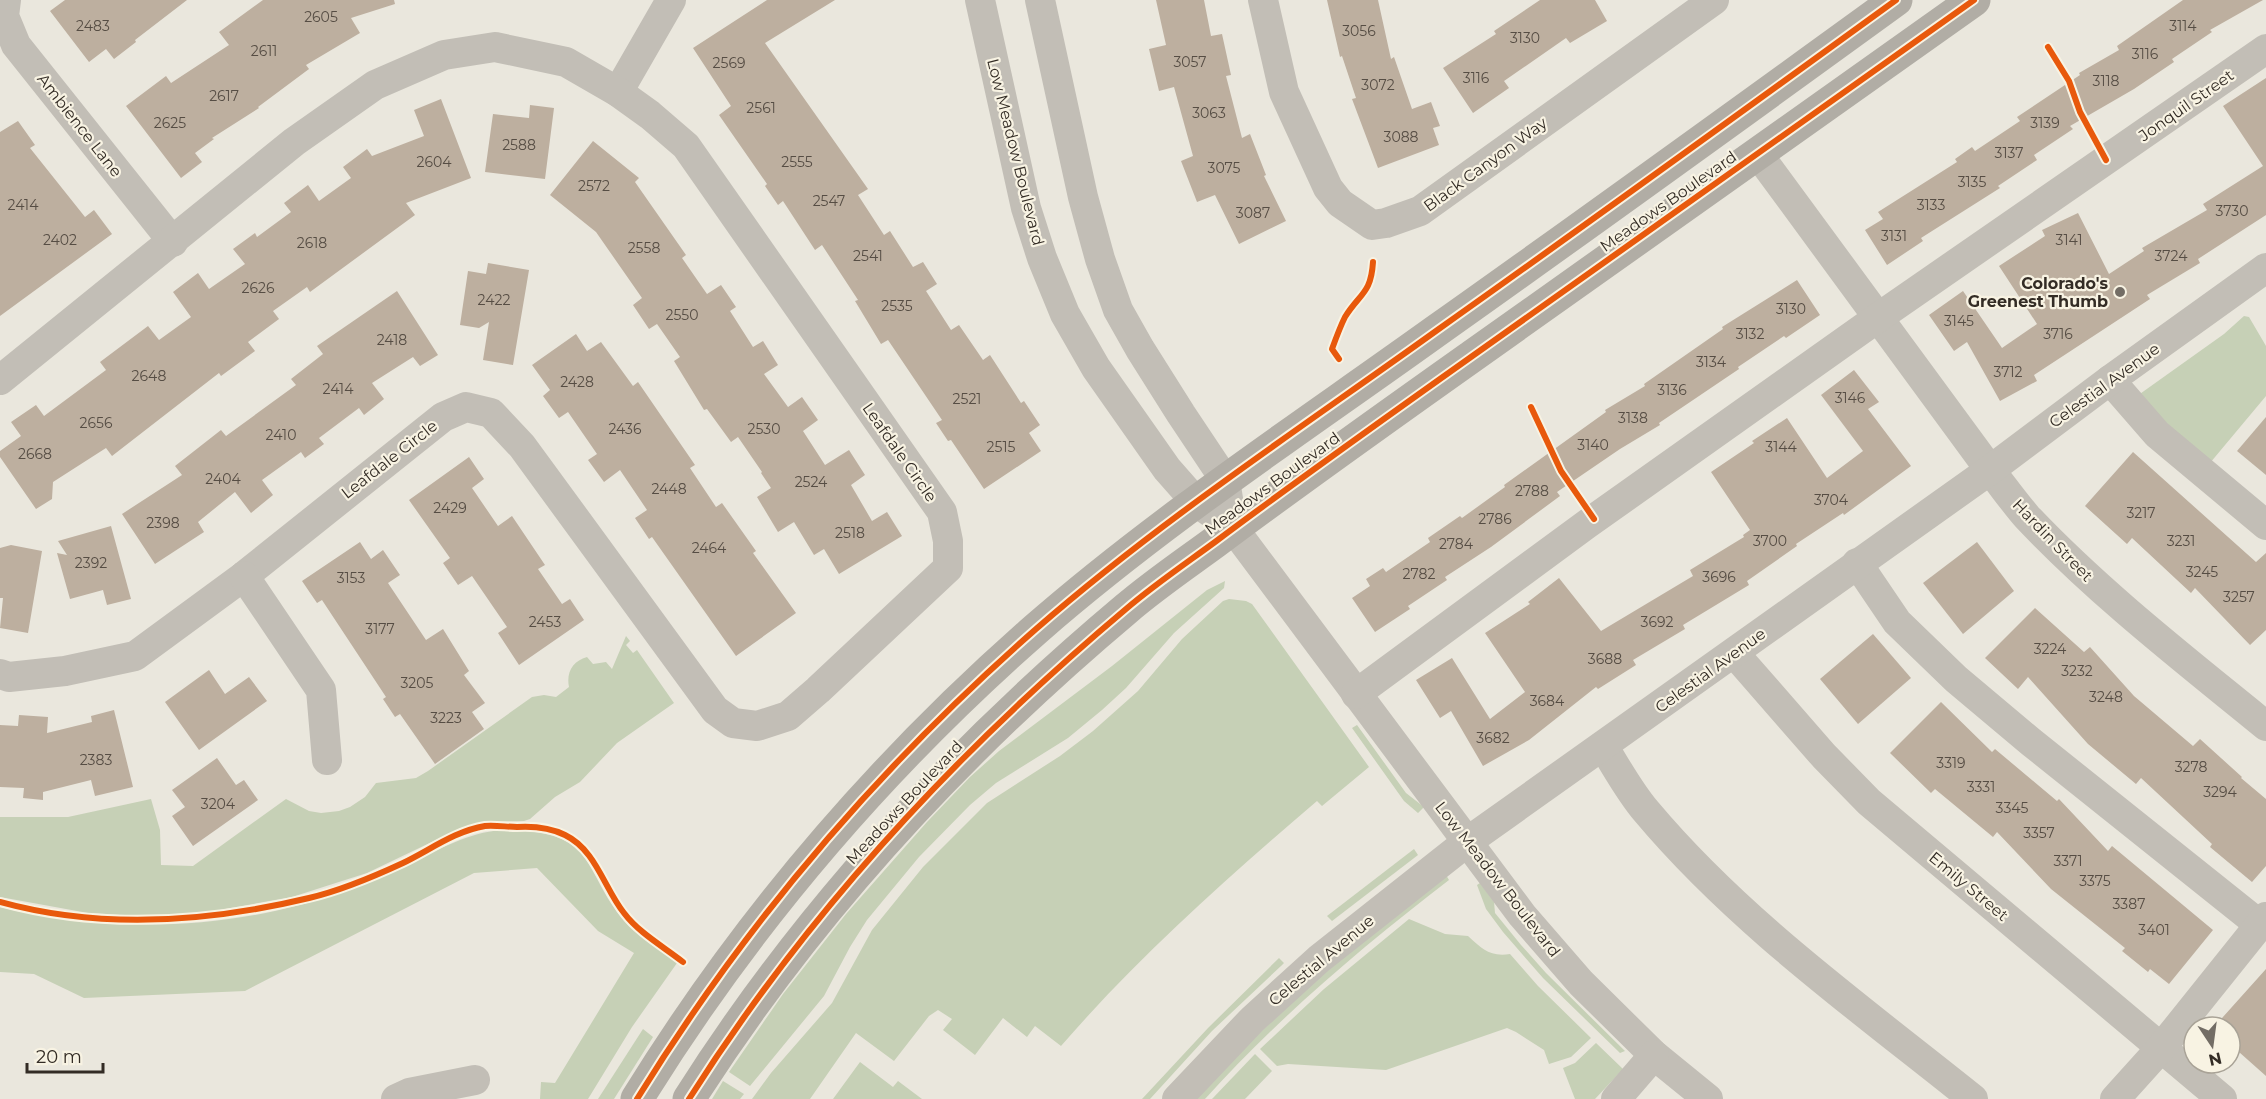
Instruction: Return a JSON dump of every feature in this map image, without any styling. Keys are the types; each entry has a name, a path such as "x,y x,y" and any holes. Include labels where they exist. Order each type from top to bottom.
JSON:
{"main road":[{"name":"Meadows Boulevard","path":"637,1099 709,991 810,858 918,740 1035,630 1104,572 1225,480 1470,307 1896,0"},
{"name":"Meadows Boulevard","path":"689,1099 746,1014 843,888 950,770 1048,677 1130,606 1233,528 1974,0"}],"street":[{"name":"Ambience Lane","path":"6,0 4,16 16,45 173,242"},
{"path":"618,92 671,0"},
{"name":"Low Meadow Boulevard","path":"980,0 1026,208 1042,258 1065,314 1096,368 1167,469 1196,502 1233,528 1522,915 1581,983 1654,1055 1708,1099"},
{"name":"Low Meadow Boulevard","path":"1040,0 1083,197 1100,259 1118,310 1146,358 1225,480 1233,528"},
{"name":"Black Canyon Way","path":"1263,0 1284,92 1294,118 1328,188 1340,203 1372,225 1386,223 1420,211 1714,0"},
{"name":"Leafdale Circle","path":"0,380 294,142 375,85 444,55 495,47 566,62 618,92 650,115 686,146 942,512 948,541 948,568 788,716 758,726 733,723 716,710 522,446 491,413 466,407 443,417 244,576 135,656 65,671 9,677 0,674"},
{"name":"Jonquil Street","path":"1879,317 2266,50"},
{"name":"Hardin Street","path":"1758,154 1990,470 2026,515 2076,566 2130,615 2266,726"},
{"name":"Celestial Avenue","path":"1177,1099 1252,1020 1319,959 1467,842 1734,654 1857,563 1990,470 2110,380 2261,282"},
{"path":"1356,694 1587,524 1879,317"},
{"path":"2110,380 2157,434 2266,525"},
{"path":"1857,563 1897,622 1956,679 2031,742 2263,921 2161,1048 2115,1099"},
{"path":"244,576 321,690 327,760"},
{"name":"Emily Street","path":"1734,654 1808,739 1869,802 2222,1099"},
{"path":"1603,746 1644,809 1693,863 1778,942 1974,1099"},
{"path":"1616,1099 1654,1055"},
{"path":"396,1099 409,1093 475,1080"}],"green space":[{"path":"2244,316 2249,317 2266,346 2266,396 2210,463 2137,396 2224,334"},
{"path":"1225,581 1224,588 1174,633 1126,688 1102,710 1068,738 996,783 970,805 919,857 867,920 824,996 750,1086 729,1072 783,994 846,914 970,777 999,751 1112,666 1207,590"},
{"path":"1229,599 1252,604 1369,767 1322,806 1317,801 1250,859 1153,949 1061,1046 1035,1026 1027,1037 1003,1018 975,1055 943,1030 952,1019 938,1010 929,1016 894,1061 856,1033 810,1099 752,1099 771,1073 832,1003 872,930 923,867 987,803 1060,756 1093,731 1138,691 1182,639 1223,601"},
{"path":"626,636 630,641 626,645 633,653 637,650 674,703 617,743 580,782 555,797 530,819 483,822 461,828 367,873 292,897 214,911 170,915 88,913 0,897 0,817 68,817 151,799 160,830 161,865 193,866 286,799 309,811 321,813 339,811 365,797 376,783 416,778 532,697 544,695 556,697 569,687 570,672 574,664 582,659 587,657 593,664 606,662 612,669"},
{"path":"1357,725 1406,793 1424,807 1418,813 1404,801 1352,728"},
{"path":"501,830 537,832 560,838 570,844 587,861 607,897 628,925 677,963 632,1027 588,1099 540,1099 541,1082 555,1083 634,953 598,931 537,868 474,873 245,991 84,998 34,974 0,972 0,907 86,922 130,925 218,921 304,904 345,891 388,874 455,842 477,834"},
{"path":"1414,849 1418,855 1332,921 1327,916"},
{"path":"1446,875 1449,880 1322,984 1262,1040 1205,1099 1196,1099 1243,1048 1332,966"},
{"path":"1480,883 1494,902 1495,913 1521,945 1625,1051 1620,1053 1543,978 1503,932 1486,909 1477,885"},
{"path":"1409,919 1445,934 1468,936 1492,953 1510,954 1538,986 1591,1038 1571,1057 1549,1064 1544,1050 1507,1028 1386,1070 1288,1064 1277,1066 1260,1049 1324,989"},
{"path":"1279,958 1284,963 1212,1031 1150,1099 1142,1099 1208,1028"},
{"path":"643,1029 653,1037 614,1099 598,1099"},
{"path":"1596,1043 1623,1069 1595,1099 1575,1099 1563,1068 1575,1063"},
{"path":"1255,1054 1272,1071 1245,1099 1212,1099"},
{"path":"860,1062 893,1087 898,1081 922,1099 833,1099"},
{"path":"723,1081 744,1094 740,1099 712,1099"}],"building":[{"path":"65,0 187,0 114,59 106,49 89,62 50,11"},
{"path":"263,0 394,0 395,4 351,18 360,33 306,65 309,69 259,108 212,138 214,139 195,153 202,162 181,178 126,106 166,76 171,83 229,45 219,32"},
{"path":"767,0 835,0 765,43 868,189 858,195 884,235 890,231 913,267 923,262 937,284 926,291 951,330 959,325 983,360 990,355 1021,403 1024,401 1040,425 1029,433 1041,451 984,489 951,440 948,441 936,423 942,420 888,340 881,344 855,301 858,300 822,245 815,250 783,201 778,205 765,186 767,184 719,115 731,106 693,48"},
{"path":"1156,0 1204,0 1211,36 1222,34 1231,75 1226,76 1242,138 1250,134 1266,175 1264,176 1286,221 1239,244 1215,195 1197,202 1181,161 1193,156 1174,87 1159,91 1149,49 1166,45"},
{"path":"1327,0 1378,0 1391,59 1394,57 1412,109 1431,102 1440,126 1433,128 1439,145 1378,168 1352,99 1356,98 1342,56 1340,57"},
{"path":"1540,0 1595,0 1607,21 1570,43 1566,38 1504,81 1509,88 1473,113 1443,68 1496,34 1494,31"},
{"path":"2183,0 2263,0 2210,30 2212,32 2172,59 2174,62 2134,89 2070,126 2073,129 2034,155 2037,160 1998,186 2000,188 1921,238 1923,241 1887,265 1865,230 1883,219 1878,212 1957,162 1955,159 1972,147 1975,151 2020,121 2017,117 2080,75 2079,73 2119,50 2117,46"},
{"path":"2266,78 2266,215 2198,259 2200,263 2147,295 2150,299 2034,375 2037,381 2000,401 1967,342 1954,351 1929,315 1963,291 2002,348 2037,324 1999,266 2045,236 2042,230 2078,213 2109,274 2144,251 2142,248 2207,210 2203,204 2263,166 2223,106"},
{"path":"441,99 471,178 406,203 415,215 310,292 307,287 273,311 279,319 248,342 255,351 221,376 219,373 112,456 106,448 53,482 52,499 36,509 0,457 0,451 21,436 11,422 36,405 44,416 106,370 100,362 148,326 159,340 191,317 173,292 198,273 209,289 245,264 233,249 255,233 257,237 291,212 284,203 308,185 319,201 351,178 343,167 367,149 372,156 424,136 414,110"},
{"path":"530,105 554,108 545,179 485,172 493,114 529,118"},
{"path":"18,121 35,145 30,148 85,217 94,210 112,234 0,316 0,132"},
{"path":"593,141 639,178 635,182 686,255 682,258 707,294 721,285 736,307 730,311 753,347 763,341 778,365 764,374 788,407 802,397 818,420 803,431 825,465 849,450 865,475 851,485 872,521 887,512 902,536 839,574 824,549 814,555 794,522 778,532 757,497 771,488 762,472 738,437 731,442 707,409 704,410 674,361 680,357 657,324 649,329 633,305 642,298 596,232 550,195"},
{"path":"488,263 529,270 513,365 483,360 489,322 479,328 460,325 468,271 486,274"},
{"path":"1797,280 1820,315 1786,338 1784,336 1659,423 1660,425 1557,492 1560,496 1491,547 1445,577 1447,580 1408,606 1410,609 1375,632 1352,598 1370,586 1366,579 1383,568 1386,572 1430,542 1428,538 1460,516 1462,518 1505,487 1504,485 1606,412 1605,410 1645,386 1644,384 1723,329 1722,327"},
{"path":"397,291 438,355 420,366 413,357 372,383 384,399 364,415 359,408 319,438 324,444 305,458 301,452 262,480 273,495 251,513 235,492 198,522 204,532 155,564 122,514 182,475 175,466 221,430 226,436 296,385 291,379 323,354 317,346"},
{"path":"576,334 587,351 601,342 633,386 638,382 695,465 690,468 716,507 722,503 756,551 753,553 796,613 736,656 652,537 649,539 635,518 647,510 620,470 604,482 588,460 597,454 568,412 559,418 543,396 550,390 532,365"},
{"path":"1854,370 1879,402 1868,409 1911,466 1844,515 1843,513 1796,544 1797,546 1747,581 1749,585 1683,625 1685,629 1633,660 1636,665 1598,689 1596,687 1529,740 1483,766 1451,711 1440,718 1416,680 1452,658 1490,719 1525,692 1485,633 1530,604 1528,602 1559,578 1601,631 1693,576 1690,570 1744,537 1743,535 1750,530 1711,472 1754,443 1752,441 1787,418 1827,478 1863,451 1821,395"},
{"path":"2266,417 2266,475 2237,451"},
{"path":"2133,452 2256,562 2266,553 2266,630 2250,645 2195,588 2191,593 2132,538 2127,544 2085,506"},
{"path":"469,457 484,479 472,488 498,526 512,516 545,565 538,569 562,604 570,599 584,620 519,665 498,633 507,627 472,576 458,585 443,563 450,558 409,500"},
{"path":"111,526 131,599 107,605 103,590 70,599 57,553 67,555 58,541"},
{"path":"360,542 371,559 383,550 400,575 388,583 426,640 443,629 469,671 464,675 485,703 472,712 484,729 435,764 400,714 395,717 383,699 386,697 322,600 317,603 302,581"},
{"path":"1977,542 2014,591 1963,634 1923,583"},
{"path":"11,545 42,551 28,633 0,628 3,598 0,598 0,548"},
{"path":"2035,608 2084,652 2090,647 2134,696 2193,746 2200,739 2266,799 2266,866 2252,882 2210,847 2212,844 2141,778 2136,784 2088,744 2028,677 2018,689 1985,658"},
{"path":"1873,634 1911,678 1858,724 1820,679"},
{"path":"209,670 225,694 249,677 267,701 199,750 165,702"},
{"path":"1941,702 1992,752 1995,749 2057,801 2059,799 2108,851 2112,846 2213,930 2169,984 2150,969 2148,972 2122,951 2125,948 2051,889 1997,832 1993,837 1935,789 1931,793 1890,753"},
{"path":"114,710 133,787 95,796 91,780 43,792 43,800 23,798 24,788 0,787 0,725 18,726 19,715 48,717 47,733 92,722 91,716"},
{"path":"217,758 236,785 244,780 258,800 193,846 172,816 185,807 172,790"},
{"path":"2266,969 2266,1076 2242,1055 2242,1015 2225,1015"}],"cycle path":[{"path":"637,1099 723,971 819,849 923,735 1036,629 1132,550 1232,475 1896,0"},
{"path":"689,1099 783,964 888,837 1003,719 1126,609 1342,449 1974,0"},
{"path":"2048,47 2069,81 2080,112 2106,160"},
{"path":"1339,359 1332,349 1345,317 1364,293 1370,281 1373,262"},
{"path":"1531,407 1561,471 1594,519"},
{"path":"0,902 77,917 116,919 155,920 233,913 309,898 345,887 392,868 453,836 474,828 485,826 535,827 559,832 576,842 599,870 617,903 630,920 683,962"}],"place":[{"name":"Colorado's Greenest Thumb","path":"2120,292"}]}
